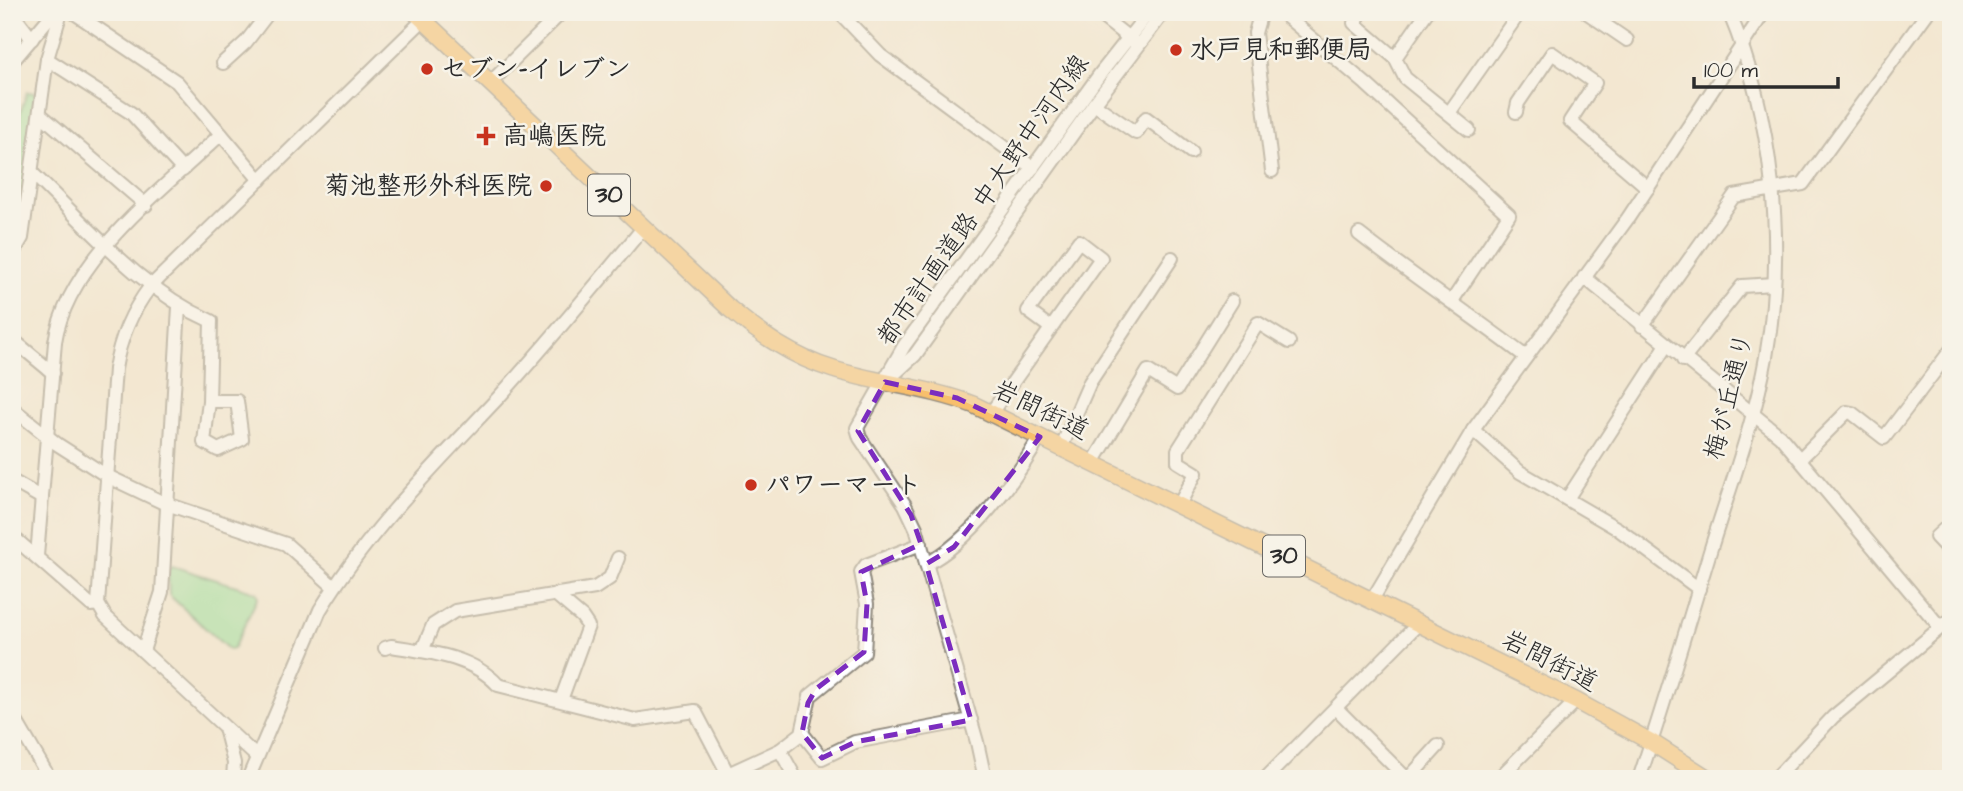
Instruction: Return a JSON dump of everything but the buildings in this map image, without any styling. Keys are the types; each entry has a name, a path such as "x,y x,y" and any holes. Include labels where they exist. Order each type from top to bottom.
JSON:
{"main road":[{"name":"岩間街道","path":"419,16 738,316 780,347 833,369 940,393 991,412 1576,701 1651,742 1709,779"}],"street":[{"path":"12,62 54,12"},
{"path":"12,255 22,238 47,59 61,12"},
{"path":"73,12 177,82 260,180"},
{"path":"223,63 269,12"},
{"path":"490,83 562,12"},
{"path":"839,12 880,55 1033,168"},
{"path":"1096,12 1133,41"},
{"name":"都市計画道路 中大野中河内線","path":"885,382 915,355 1094,104 1149,12"},
{"name":"都市計画道路 中大野中河内線","path":"885,382 904,346 1033,168 1133,41 1164,12"},
{"path":"1261,12 1255,33 1272,171"},
{"path":"1280,12 1366,84 1509,215 1452,301"},
{"path":"1362,12 1354,23 1395,58 1405,78 1469,130"},
{"path":"1395,58 1427,12"},
{"path":"1449,113 1520,12"},
{"path":"1586,12 1627,40"},
{"name":"梅が丘通り","path":"1639,779 1699,589 1766,358 1774,284 1771,189 1764,134 1742,45 1729,12"},
{"path":"1372,600 1473,430 1648,188 1764,12"},
{"path":"1642,326 1734,196 1803,184 1928,12"},
{"path":"12,13 32,39"},
{"path":"257,757 105,616 98,604 115,369 120,343 133,313 150,287 260,180 419,16"},
{"path":"1516,112 1518,103 1552,53 1595,83 1570,121 1648,188"},
{"path":"47,59 131,113 183,170"},
{"path":"1094,104 1136,133 1146,118 1191,152"},
{"path":"40,114 146,205"},
{"path":"37,556 55,342 62,312 107,244 221,134"},
{"path":"32,173 150,287 179,307 211,321 209,401"},
{"path":"248,779 320,610 334,587 400,500 554,335 643,228"},
{"path":"1359,234 1425,286 1452,301 1527,357"},
{"path":"991,412 1051,328 1101,258 1079,241 1028,310 1051,328"},
{"path":"1061,448 1090,382 1172,258"},
{"path":"1584,277 1666,346 1752,412 1800,459 1948,622 1833,716 1774,779"},
{"path":"1684,360 1742,286 1774,284"},
{"path":"1093,463 1148,371 1177,389 1232,301"},
{"path":"143,651 162,592 179,307"},
{"path":"1179,505 1196,473 1178,461 1178,450 1258,323 1289,342"},
{"path":"12,339 53,373"},
{"path":"1567,499 1666,346"},
{"path":"1800,459 1847,412 1884,438 1951,350"},
{"path":"885,382 864,414 858,431 911,514 971,720 985,779"},
{"path":"12,408 47,437 107,476 169,505 286,544 334,587"},
{"path":"1473,430 1520,472 1618,529 1699,589"},
{"path":"926,564 954,547 1024,463 1040,437"},
{"path":"12,481 42,498"},
{"path":"1951,523 1936,537 1951,553"},
{"path":"12,536 91,605 98,604"},
{"path":"385,648 391,646 422,651 486,671 498,685 635,720 695,712 723,776 780,750 802,733 810,696 864,652 868,613 861,572 866,565 921,544"},
{"path":"422,651 433,625 455,611 595,588 604,583 618,558"},
{"path":"556,595 582,617 588,626 561,700"},
{"path":"1270,777 1419,623"},
{"path":"1498,779 1576,701"},
{"path":"1337,709 1408,779 1438,746"},
{"path":"12,714 50,779"},
{"path":"802,733 822,758 855,742 971,720"},
{"path":"225,727 233,763 233,779"},
{"path":"780,750 796,779"}],"highlighted area":[{"path":"885,382 957,398 1040,437 954,547 926,564 971,720 855,742 822,758 802,733 808,703 816,689 864,652 867,604 861,572 921,544 911,515 858,431"}],"green space":[{"path":"27,92 37,93 18,234 12,245 12,137"},
{"path":"172,566 256,592 258,597 233,649 229,650 169,595 168,568"}],"place":[{"name":"水戸見和郵便局","path":"1176,50"},
{"name":"セブン-イレブン","path":"427,69"},
{"name":"高嶋医院","path":"486,136"},
{"name":"菊池整形外科医院","path":"546,186"},
{"name":"パワーマート","path":"751,485"}]}
